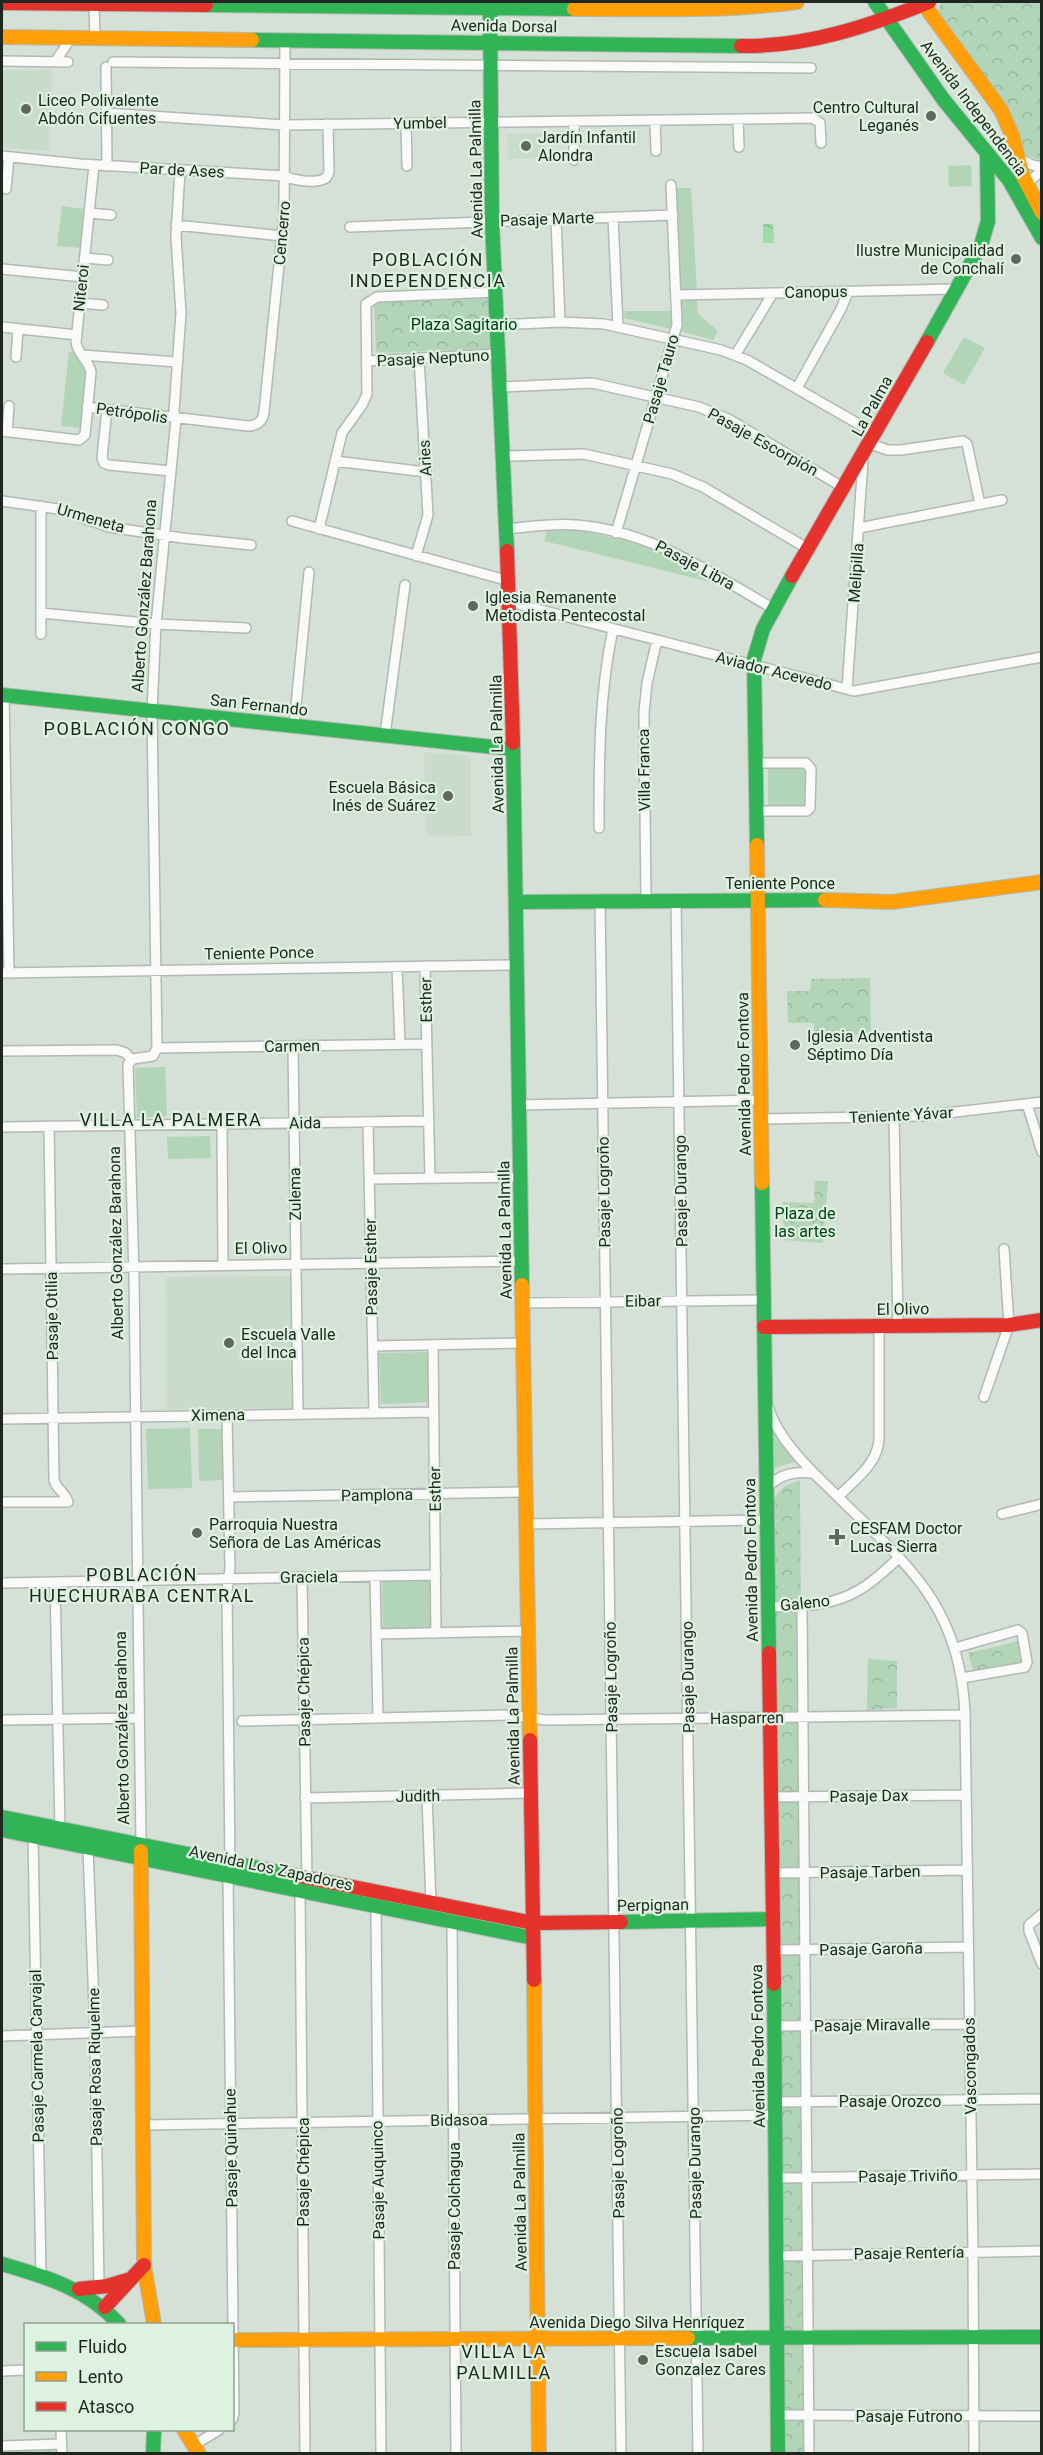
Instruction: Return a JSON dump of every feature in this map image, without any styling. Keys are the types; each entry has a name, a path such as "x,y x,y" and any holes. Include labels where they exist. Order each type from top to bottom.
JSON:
{"main road":[{"name":"Avenida Dorsal","path":"2,3 329,3 490,7 566,4 752,8 797,2"},
{"name":"Avenida Independencia","path":"875,2 944,99 987,153 1022,189 1041,213"},
{"name":"Avenida Dorsal","path":"2,37 760,46 826,37 887,19 925,2"},
{"name":"Avenida Independencia","path":"925,2 1001,110 1017,156 1022,189 1041,238"},
{"name":"Avenida La Palmilla","path":"490,7 492,221 510,602 513,749 530,1718 539,2454"},
{"name":"La Palma","path":"754,666 757,645 774,609 810,550 981,245 986,229 989,194 987,153"},
{"name":"Avenida Pedro Fontova","path":"754,666 773,1919 778,2454"},
{"name":"San Fernando","path":"3,695 513,749"},
{"name":"Teniente Ponce","path":"516,902 676,900 902,902 1041,882"},
{"name":"El Olivo","path":"764,1328 1009,1325 1041,1320"},
{"name":"Avenida Los Zapadores","path":"2,1817 60,1829 141,1852 303,1885 431,1904 533,1923"},
{"name":"Avenida Los Zapadores","path":"2,1830 88,1848 141,1852"},
{"name":"Alberto González Barahona","path":"141,1852 144,2265 154,2323"},
{"name":"Avenida Los Zapadores","path":"303,1885 376,1906 533,1938"},
{"name":"Perpignan","path":"533,1923 773,1919"},
{"path":"2,2264 78,2289 105,2307 117,2323"},
{"path":"105,2307 144,2265"},
{"path":"78,2289 99,2287 132,2278"},
{"name":"Avenida Diego Silva Henríquez","path":"234,2340 1041,2337"},
{"path":"153,2431 153,2454"},
{"path":"185,2431 197,2450"}],"street":[{"path":"94,3 95,38"},
{"path":"54,62 71,38"},
{"name":"Cencerro","path":"259,423 264,412 282,237 285,176 285,41"},
{"path":"2,61 68,62"},
{"path":"107,166 106,112 109,65 285,62 811,68"},
{"name":"Yumbel","path":"106,112 285,125 816,118 820,123 821,143"},
{"path":"738,118 739,147"},
{"path":"655,120 656,151"},
{"path":"574,121 574,160"},
{"path":"406,123 406,166"},
{"name":"Par de Ases","path":"5,156 107,166 285,176 295,180 319,181 326,178 328,172 328,124"},
{"path":"5,156 6,189"},
{"path":"1017,156 1041,169 1022,189"},
{"name":"Niteroi","path":"87,407 91,372 89,363 76,347 94,165"},
{"name":"Alberto González Barahona","path":"157,1048 152,711 156,624 176,419 174,411 181,301 176,225 180,170"},
{"name":"Pasaje Tauro","path":"616,533 678,318 671,185"},
{"path":"89,213 111,215"},
{"name":"Pasaje Marte","path":"350,227 673,215"},
{"path":"614,217 618,326"},
{"path":"556,219 560,322"},
{"path":"176,225 282,237"},
{"path":"85,258 108,260"},
{"path":"2,269 82,277"},
{"name":"Canopus","path":"677,295 956,288"},
{"path":"319,529 342,433 367,394 365,307 371,299 496,292"},
{"path":"797,388 848,292"},
{"path":"736,354 773,293"},
{"path":"80,303 103,305"},
{"path":"498,325 560,322 618,326 736,354 797,388 870,444 888,450 901,450 963,441 967,444 980,504"},
{"path":"2,327 77,334"},
{"path":"16,357 18,328"},
{"name":"Pasaje Neptuno","path":"367,361 499,354"},
{"path":"82,355 177,362"},
{"name":"Aries","path":"416,556 428,515 419,358"},
{"name":"Pasaje Escorpión","path":"500,387 592,383 699,407 720,415 844,488"},
{"name":"Petrópolis","path":"9,406 4,432 81,439 85,435 87,407 248,426 259,423"},
{"path":"107,409 102,458 104,463 171,471"},
{"name":"Melipilla","path":"847,689 859,528 870,444"},
{"path":"504,456 584,454 672,474 694,483 810,550"},
{"path":"335,461 426,472"},
{"path":"859,528 1002,500"},
{"name":"Urmeneta","path":"2,501 66,511 109,527 251,545"},
{"path":"41,506 41,634"},
{"path":"291,521 509,581"},
{"name":"Pasaje Libra","path":"506,529 575,525 650,541 673,550 774,609"},
{"path":"294,726 309,572"},
{"path":"385,735 405,585"},
{"name":"Aviador Acevedo","path":"510,602 847,689 870,690 1041,657"},
{"path":"41,613 156,624 246,628"},
{"path":"599,828 599,723 604,675 613,628"},
{"name":"Villa Franca","path":"646,901 644,712 647,683 657,640"},
{"path":"3,695 5,973"},
{"path":"756,763 806,762 811,769 810,808 807,811 756,812"},
{"name":"Pasaje Durango","path":"676,900 698,2454"},
{"name":"Pasaje Logroño","path":"600,901 621,2454"},
{"name":"Teniente Ponce","path":"5,973 517,965"},
{"name":"Esther","path":"425,966 430,1178"},
{"name":"Esther","path":"398,967 400,1044"},
{"name":"Carmen","path":"157,1048 427,1044"},
{"name":"Zulema","path":"293,1046 298,1414"},
{"path":"2,1051 117,1050 126,1053 131,1060 150,1058 155,1055 157,1048"},
{"name":"Alberto González Barahona","path":"131,1060 128,1064 134,1266 141,1852"},
{"path":"519,1105 760,1100"},
{"name":"Teniente Yávar","path":"761,1119 921,1116 1041,1102"},
{"path":"1027,1104 1041,1152"},
{"path":"894,1117 897,1326"},
{"name":"Aida","path":"2,1127 429,1121"},
{"name":"Pasaje Esther","path":"368,1122 374,1413"},
{"path":"222,1124 223,1265"},
{"name":"Pasaje Otilia","path":"2,1502 68,1502 54,1480 49,1126"},
{"path":"369,1179 521,1177"},
{"path":"984,1397 1009,1325 1004,1249"},
{"name":"El Olivo","path":"2,1269 522,1261"},
{"name":"Eibar","path":"523,1303 764,1300"},
{"path":"838,1497 868,1466 877,1452 879,1326"},
{"path":"373,1346 523,1343"},
{"name":"Esther","path":"433,1345 436,1633"},
{"name":"Vascongados","path":"765,1396 770,1411 786,1439 813,1473 899,1558 932,1596 955,1648 962,1678 965,1714 970,2024 974,2454"},
{"name":"Ximena","path":"2,1419 434,1412"},
{"name":"Pasaje Quinahue","path":"227,1415 233,2323"},
{"path":"766,1490 771,1484 794,1472 813,1473"},
{"name":"Pamplona","path":"229,1497 526,1492"},
{"path":"1002,1514 1041,1504"},
{"path":"526,1524 767,1520"},
{"name":"Galeno","path":"768,1606 802,1606 844,1598 861,1590 899,1558"},
{"name":"Graciela","path":"2,1583 436,1575"},
{"path":"375,1576 378,1718"},
{"name":"Pasaje Chépica","path":"302,1577 305,1798 303,1885 305,2454"},
{"path":"55,1582 60,1829"},
{"path":"802,1606 809,2454"},
{"path":"955,1648 1018,1630 1022,1633 1027,1662 1025,1667 962,1678"},
{"path":"376,1634 528,1631"},
{"name":"Hasparren","path":"242,1720 511,1715 546,1720 965,1714"},
{"path":"2,1720 139,1718"},
{"name":"Judith","path":"305,1798 531,1793"},
{"name":"Pasaje Dax","path":"771,1797 966,1794"},
{"path":"427,1796 431,1904"},
{"name":"Pasaje Carmela Carvajal","path":"33,1836 41,2275"},
{"name":"Pasaje Rosa Riquelme","path":"88,1848 99,2287"},
{"name":"Pasaje Tarben","path":"772,1873 967,1870"},
{"name":"Pasaje Auquinco","path":"376,1906 381,2454"},
{"path":"1041,1914 1029,1924 1029,1931 1041,1964"},
{"name":"Pasaje Colchagua","path":"452,1922 456,2454"},
{"name":"Pasaje Garoña","path":"773,1950 968,1947"},
{"name":"Pasaje Miravalle","path":"774,2026 970,2024"},
{"path":"2,2036 142,2031"},
{"name":"Pasaje Orozco","path":"775,2109 806,2102 1041,2099"},
{"name":"Bidasoa","path":"143,2125 618,2118 694,2116 775,2109"},
{"name":"Pasaje Triviño","path":"776,2178 1041,2174"},
{"name":"Pasaje Rentería","path":"776,2256 1041,2251"},
{"path":"2,2371 24,2370"},
{"name":"Pasaje Futrono","path":"777,2415 1041,2416"},
{"path":"2,2454 2,2445 62,2449 61,2431"},
{"path":"197,2450 218,2431"}],"shaded area":[{"name":"Liceo Polivalente Abdón Cifuentes","path":"2,70 52,70 49,151 2,148"},
{"name":"Jardín Infantil Alondra","path":"544,133 545,158 508,159 507,134"},
{"name":"Escuela Básica Inés de Suárez","path":"424,752 471,756 471,836 426,835"},
{"name":"Escuela Valle del Inca","path":"291,1276 293,1408 167,1409 166,1277"},
{"name":"Escuela Isabel Gonzalez Cares","path":"637,2352 648,2352 649,2368 637,2368"}],"green space":[{"path":"941,2 1041,2 1041,161 1022,153 1010,109 943,22 938,11"},
{"path":"971,165 972,186 949,187 948,166"},
{"path":"675,188 691,188 697,291 680,291"},
{"path":"62,206 85,209 81,248 57,246"},
{"name":"Plaza Sagitario","path":"491,298 493,349 376,353 374,302"},
{"path":"681,298 697,298 698,314 718,331 713,340 680,331"},
{"path":"625,311 674,311 671,329 624,318"},
{"path":"964,337 985,348 964,385 943,373"},
{"path":"69,352 89,354 81,428 61,426"},
{"path":"572,529 651,546 727,586 544,541 547,531"},
{"path":"768,768 806,769 806,806 768,806"},
{"path":"870,978 871,1035 814,1036 814,1023 788,1023 787,991 810,991 811,979"},
{"path":"165,1067 167,1116 137,1118 135,1068"},
{"path":"210,1136 211,1158 168,1159 167,1137"},
{"name":"Plaza de las artes","path":"815,1181 828,1181 823,1243 784,1240 783,1202 814,1203"},
{"path":"428,1352 430,1402 381,1404 379,1353"},
{"path":"770,1426 795,1462 771,1469"},
{"path":"190,1428 192,1488 148,1489 146,1429"},
{"path":"198,1429 222,1429 223,1480 199,1481"},
{"path":"800,1480 807,2454 782,2453 773,1498 785,1486"},
{"path":"382,1581 432,1581 432,1632 383,1632"},
{"path":"1019,1641 1023,1664 973,1670 968,1653"},
{"path":"868,1659 897,1661 897,1708 867,1710"},
{"path":"56,2449 56,2453 4,2453 4,2450"}],"water":[{"path":"763,224 773,224 774,243 763,243"}],"traffic: fast":[{"path":"875,2 943,99 1009,180 1042,238"},
{"path":"206,5 574,9"},
{"path":"490,7 492,221 507,551"},
{"path":"252,40 741,46"},
{"path":"927,342 981,245 988,221 987,153"},
{"path":"757,845 754,659 763,629 792,576"},
{"path":"2,695 513,749"},
{"path":"513,743 522,1285"},
{"path":"516,902 825,900"},
{"path":"762,1183 769,1653"},
{"path":"2,1817 298,1876"},
{"path":"2,1830 533,1938"},
{"path":"621,1922 773,1919"},
{"path":"774,1984 778,2454"},
{"path":"2,2264 50,2279 80,2293 107,2312 118,2323"},
{"path":"688,2338 1042,2337"},
{"path":"153,2454 154,2431"}],"traffic: slow":[{"path":"574,9 714,9 797,2"},
{"path":"922,2 1001,110 1012,135 1023,176 1042,213"},
{"path":"2,37 252,40"},
{"path":"757,845 762,1183"},
{"path":"825,900 892,902 1042,882"},
{"path":"522,1285 530,1740"},
{"path":"141,1851 144,2265 154,2323"},
{"path":"534,1980 539,2454"},
{"path":"234,2340 688,2338"},
{"path":"185,2431 199,2454"}],"traffic: jam":[{"path":"741,46 814,39 861,27 929,2"},
{"path":"2,3 206,5"},
{"path":"792,576 927,342"},
{"path":"507,551 513,743"},
{"path":"764,1327 1009,1325 1042,1320"},
{"path":"769,1653 774,1984"},
{"path":"530,1740 534,1980"},
{"path":"298,1876 533,1923 621,1922"},
{"path":"105,2307 144,2265"},
{"path":"79,2289 107,2286 131,2279"}],"place":[{"name":"Liceo Polivalente Abdón Cifuentes","path":"26,109"},
{"name":"Centro Cultural Leganés","path":"931,116"},
{"name":"Jardín Infantil Alondra","path":"526,146"},
{"name":"Ilustre Municipalidad de Conchalí","path":"1016,259"},
{"name":"Iglesia Remanente Metodista Pentecostal","path":"473,606"},
{"name":"Escuela Básica Inés de Suárez","path":"448,796"},
{"name":"Iglesia Adventista Séptimo Día","path":"795,1045"},
{"name":"Escuela Valle del Inca","path":"229,1343"},
{"name":"Parroquia Nuestra Señora de Las Américas","path":"197,1533"},
{"name":"CESFAM Doctor Lucas Sierra","path":"837,1537"},
{"name":"Escuela Isabel Gonzalez Cares","path":"643,2360"}],"district":[{"name":"POBLACIÓN INDEPENDENCIA","path":"428,269"},
{"name":"POBLACIÓN CONGO","path":"137,728"},
{"name":"VILLA LA PALMERA","path":"171,1119"},
{"name":"POBLACIÓN HUECHURABA CENTRAL","path":"142,1584"},
{"name":"VILLA LA PALMILLA","path":"504,2361"}]}
